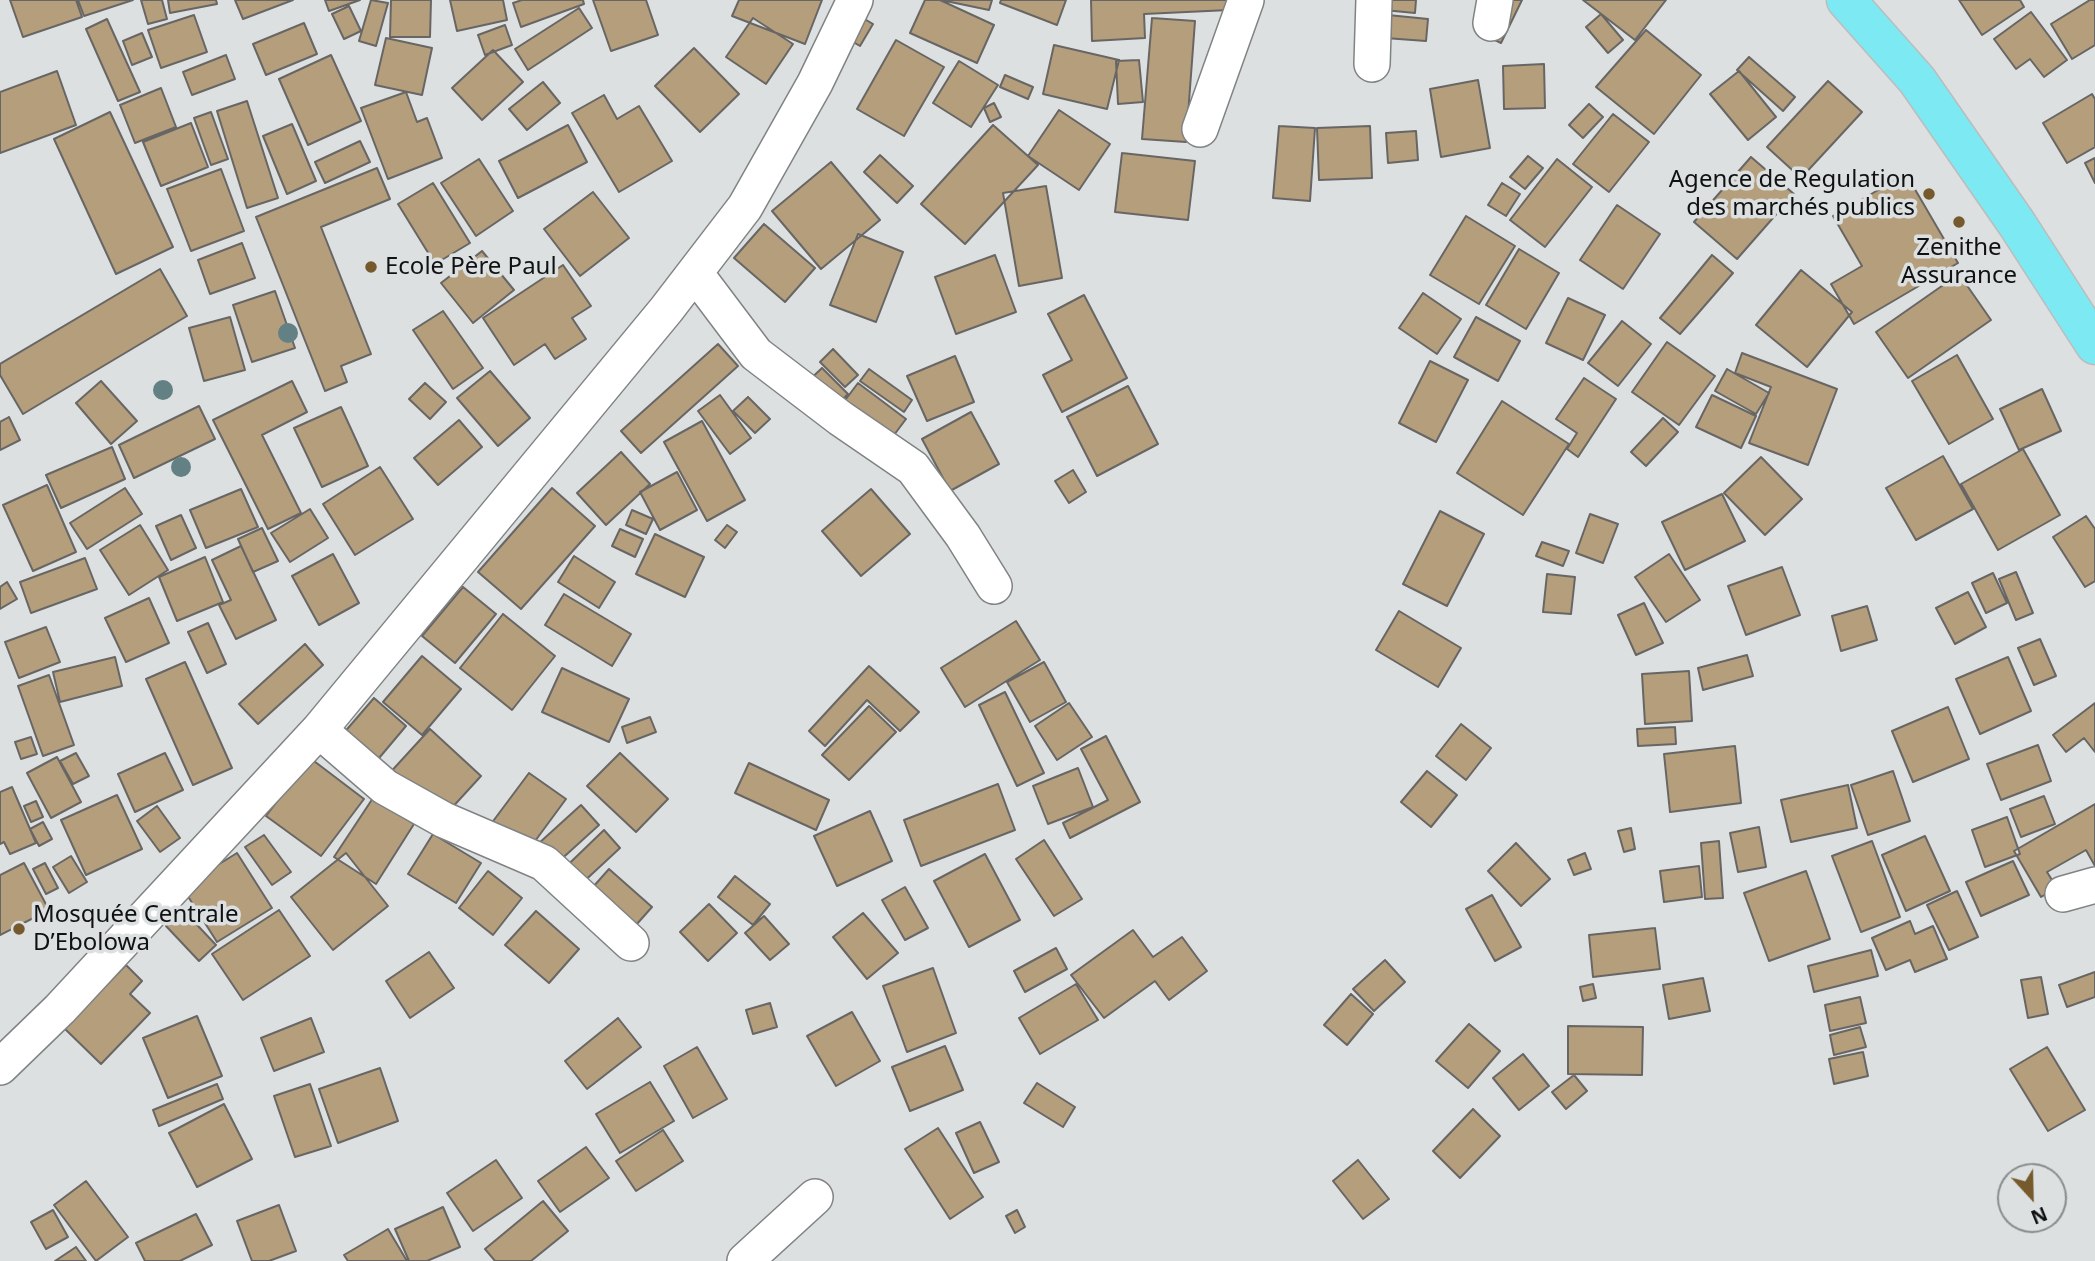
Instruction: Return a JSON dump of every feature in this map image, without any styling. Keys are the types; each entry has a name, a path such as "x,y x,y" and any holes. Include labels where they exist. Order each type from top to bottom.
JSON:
{"highway":[{"path":"1846,0 1917,80 2017,224 2095,345"}],"street":[{"path":"0,1067 60,1009 319,730 695,273 746,207 815,83 855,0"},
{"path":"1200,129 1246,0"},
{"path":"1372,64 1374,0"},
{"path":"695,273 756,354 840,418 913,468 994,586"},
{"path":"319,730 385,787 444,820 544,863 631,943"},
{"path":"745,1261 815,1198"}],"building":[{"path":"10,0 76,0 82,17 23,37"},
{"path":"78,0 133,0 84,16"},
{"path":"141,0 162,0 167,19 148,24"},
{"path":"168,0 216,0 217,4 170,13"},
{"path":"235,0 293,0 243,19"},
{"path":"325,0 360,0 329,11"},
{"path":"371,0 388,3 376,46 359,41"},
{"path":"391,0 431,0 430,37 390,37"},
{"path":"450,0 503,0 507,20 457,31"},
{"path":"522,0 583,0 584,4 521,27 513,3"},
{"path":"593,0 646,0 658,35 611,51"},
{"path":"739,0 822,0 805,44 732,16"},
{"path":"925,0 940,0 994,25 977,63 910,33"},
{"path":"941,0 992,0 989,10"},
{"path":"1001,0 1066,0 1057,25 1000,3"},
{"path":"1091,0 1229,0 1229,10 1144,14 1145,38 1092,41"},
{"path":"1373,0 1416,0 1415,13 1373,9"},
{"path":"1492,0 1522,0 1501,43 1477,31"},
{"path":"1583,0 1666,0 1635,40"},
{"path":"1959,0 2020,0 2024,7 1982,35"},
{"path":"2090,0 2095,0 2095,45 2072,59 2051,24"},
{"path":"349,6 361,31 344,39 332,14"},
{"path":"579,8 592,28 528,70 515,49"},
{"path":"2031,12 2067,60 2044,77 2030,59 2016,69 1994,39"},
{"path":"1601,14 1623,40 1608,53 1586,27"},
{"path":"194,15 207,52 161,68 148,30"},
{"path":"1388,15 1428,19 1426,41 1385,38"},
{"path":"861,17 873,24 860,46 848,39"},
{"path":"753,18 793,44 766,84 726,57"},
{"path":"1152,18 1195,21 1186,142 1142,139"},
{"path":"107,19 140,92 118,101 86,29"},
{"path":"304,23 317,54 266,75 253,44"},
{"path":"505,25 512,45 485,55 478,35"},
{"path":"1646,30 1701,75 1654,134 1596,87"},
{"path":"142,33 152,57 132,65 123,41"},
{"path":"386,38 432,48 422,95 375,85"},
{"path":"896,40 944,67 904,136 857,109"},
{"path":"1054,45 1119,60 1107,109 1043,94"},
{"path":"694,48 739,94 700,132 655,86"},
{"path":"493,50 523,82 482,120 452,88"},
{"path":"226,55 235,79 192,95 183,72"},
{"path":"331,55 361,121 308,145 279,79"},
{"path":"1749,57 1795,97 1783,111 1737,70"},
{"path":"1139,60 1143,102 1118,104 1116,61"},
{"path":"959,61 998,85 971,127 933,103"},
{"path":"1544,64 1545,108 1504,109 1503,66"},
{"path":"57,71 76,125 0,153 0,92"},
{"path":"1739,71 1776,117 1748,140 1710,94"},
{"path":"1005,75 1033,87 1028,99 1000,87"},
{"path":"1478,80 1490,148 1441,157 1430,89"},
{"path":"1828,81 1862,112 1801,178 1767,147"},
{"path":"543,82 560,103 527,130 509,109"},
{"path":"161,88 176,127 135,143 120,105"},
{"path":"406,92 417,122 427,118 442,158 388,179 361,108"},
{"path":"2092,94 2095,99 2095,147 2067,163 2043,123"},
{"path":"604,95 617,119 639,106 672,161 619,192 572,113"},
{"path":"247,101 278,198 247,208 217,111"},
{"path":"994,103 1001,117 990,122 984,108"},
{"path":"1589,104 1603,117 1583,138 1569,125"},
{"path":"1059,110 1110,144 1079,190 1028,156"},
{"path":"110,112 173,247 116,274 54,139"},
{"path":"211,112 228,159 211,165 194,118"},
{"path":"1613,114 1649,142 1609,192 1573,164"},
{"path":"191,123 208,167 161,186 143,142"},
{"path":"292,124 316,181 287,194 263,136"},
{"path":"568,125 587,162 518,198 499,161"},
{"path":"993,125 1038,165 965,244 921,204"},
{"path":"1279,126 1315,128 1310,201 1273,198"},
{"path":"1370,126 1372,178 1319,180 1317,128"},
{"path":"1416,131 1418,160 1388,163 1386,133"},
{"path":"360,141 370,162 325,183 315,162"},
{"path":"1122,153 1195,161 1188,220 1115,212"},
{"path":"880,155 913,186 897,203 864,172"},
{"path":"1528,156 1543,168 1525,189 1510,177"},
{"path":"1751,157 1794,194 1737,259 1694,222"},
{"path":"2095,158 2095,183 2085,163"},
{"path":"479,159 513,211 476,236 441,183"},
{"path":"1557,159 1592,187 1545,247 1510,220"},
{"path":"831,162 880,220 821,269 772,211"},
{"path":"377,168 390,199 321,227 371,354 341,366 347,382 325,391 256,217"},
{"path":"221,169 244,231 191,251 167,189"},
{"path":"1906,174 1958,263 1854,324 1831,284 1862,266 1833,216"},
{"path":"433,183 470,243 435,264 398,204"},
{"path":"1502,183 1520,194 1506,216 1488,205"},
{"path":"1046,186 1062,278 1019,286 1003,193"},
{"path":"593,192 629,238 580,276 544,229"},
{"path":"1617,205 1660,234 1623,289 1580,260"},
{"path":"1466,216 1515,246 1479,304 1430,275"},
{"path":"764,224 815,268 785,302 734,258"},
{"path":"858,234 903,252 876,322 830,305"},
{"path":"242,243 255,278 210,294 198,260"},
{"path":"1519,249 1559,273 1526,329 1486,305"},
{"path":"482,251 514,290 473,323 441,283"},
{"path":"995,255 1016,312 956,334 935,277"},
{"path":"1712,255 1733,273 1680,334 1660,318"},
{"path":"563,265 591,306 572,318 586,339 555,359 545,344 514,365 483,318"},
{"path":"160,269 187,316 23,414 0,375 0,364"},
{"path":"1801,270 1852,312 1807,367 1756,325"},
{"path":"1959,274 1991,320 1908,378 1876,332"},
{"path":"275,291 295,348 252,362 233,305"},
{"path":"1423,293 1461,319 1437,354 1399,328"},
{"path":"1084,295 1127,378 1062,412 1043,375 1072,360 1048,314"},
{"path":"1568,298 1605,315 1583,360 1546,343"},
{"path":"443,311 483,368 453,389 413,330"},
{"path":"230,317 245,370 204,381 189,328"},
{"path":"1476,317 1520,341 1498,381 1454,357"},
{"path":"1622,321 1651,344 1618,386 1588,363"},
{"path":"1667,342 1715,376 1679,425 1632,392"},
{"path":"718,344 738,366 641,453 621,431"},
{"path":"833,349 858,375 845,387 820,362"},
{"path":"1742,353 1837,389 1808,465 1749,443 1771,387 1735,373"},
{"path":"1957,355 1993,419 1949,444 1912,381"},
{"path":"955,356 974,402 927,421 907,376"},
{"path":"1430,361 1468,380 1436,442 1399,423"},
{"path":"822,368 848,394 827,415 801,388"},
{"path":"869,369 912,400 904,412 860,381"},
{"path":"1727,369 1769,393 1756,414 1715,391"},
{"path":"490,371 530,418 498,446 457,398"},
{"path":"1584,378 1616,399 1578,457 1567,449 1577,433 1556,419"},
{"path":"101,381 137,421 111,444 76,403"},
{"path":"292,381 307,412 262,435 301,513 268,529 213,420"},
{"path":"425,383 446,402 430,419 409,399"},
{"path":"858,383 906,419 888,443 840,407"},
{"path":"1128,386 1158,444 1097,476 1067,417"},
{"path":"2042,389 2061,431 2019,450 2000,409"},
{"path":"720,395 751,438 730,454 698,411"},
{"path":"1712,395 1756,416 1741,448 1696,427"},
{"path":"748,397 770,419 755,433 733,411"},
{"path":"1502,401 1569,444 1523,515 1457,473"},
{"path":"199,406 215,439 134,478 119,445"},
{"path":"341,407 368,466 322,487 294,428"},
{"path":"971,412 999,464 950,491 922,439"},
{"path":"9,417 20,440 0,450 0,422"},
{"path":"1663,418 1678,432 1646,466 1631,452"},
{"path":"459,420 482,447 438,485 414,458"},
{"path":"702,421 745,500 707,521 664,442"},
{"path":"112,447 125,479 61,508 46,475"},
{"path":"2023,449 2060,515 1998,550 1961,484"},
{"path":"621,452 650,484 606,525 577,493"},
{"path":"1943,456 1973,509 1916,540 1886,488"},
{"path":"1761,457 1802,499 1765,535 1724,493"},
{"path":"380,467 413,519 355,555 323,504"},
{"path":"1073,470 1086,492 1069,503 1055,481"},
{"path":"677,472 697,510 660,530 640,492"},
{"path":"47,485 76,552 33,571 3,505"},
{"path":"125,488 142,514 87,549 70,523"},
{"path":"552,488 595,526 521,609 478,572"},
{"path":"241,489 258,527 206,548 190,510"},
{"path":"871,489 910,534 861,576 822,531"},
{"path":"1722,494 1745,541 1685,570 1662,522"},
{"path":"310,509 328,538 290,562 271,533"},
{"path":"632,510 653,519 646,534 626,525"},
{"path":"1440,511 1484,534 1447,606 1403,584"},
{"path":"1590,514 1618,524 1603,563 1576,553"},
{"path":"181,515 196,548 171,560 156,526"},
{"path":"2086,516 2095,529 2095,581 2085,587 2053,537"},
{"path":"140,525 168,570 129,595 100,550"},
{"path":"727,525 737,532 725,548 715,540"},
{"path":"262,528 278,561 253,572 238,539"},
{"path":"620,529 643,539 635,557 612,546"},
{"path":"655,534 704,557 685,597 636,574"},
{"path":"1542,542 1569,551 1563,566 1536,556"},
{"path":"241,546 276,620 236,639 219,605 231,600 212,560"},
{"path":"333,554 359,603 319,625 292,576"},
{"path":"1669,554 1700,600 1666,622 1635,577"},
{"path":"574,556 615,582 599,608 558,582"},
{"path":"205,557 223,602 177,621 159,577"},
{"path":"85,558 97,589 31,613 20,582"},
{"path":"1782,567 1800,615 1746,635 1728,586"},
{"path":"2016,572 2033,613 2016,620 1999,579"},
{"path":"1993,573 2007,603 1986,613 1972,583"},
{"path":"1547,574 1575,577 1571,614 1543,612"},
{"path":"7,582 17,599 0,609 0,587"},
{"path":"463,587 496,614 455,663 422,636"},
{"path":"1968,592 1986,627 1955,644 1936,608"},
{"path":"564,594 631,634 612,666 545,625"},
{"path":"149,598 169,643 126,662 105,618"},
{"path":"1644,603 1663,643 1636,655 1618,615"},
{"path":"1867,606 1877,640 1841,651 1832,616"},
{"path":"1399,611 1461,648 1438,687 1376,650"},
{"path":"503,614 555,656 512,710 460,668"},
{"path":"1016,621 1040,660 965,707 941,668"},
{"path":"208,623 226,664 207,673 188,632"},
{"path":"46,627 60,662 19,678 5,642"},
{"path":"2040,639 2056,676 2034,685 2018,648"},
{"path":"305,644 323,665 258,724 239,704"},
{"path":"1747,655 1753,676 1703,690 1698,668"},
{"path":"422,656 461,689 422,735 383,702"},
{"path":"115,657 122,686 60,702 53,672"},
{"path":"2008,657 2031,711 1980,734 1956,679"},
{"path":"185,662 232,768 193,785 146,679"},
{"path":"1044,662 1066,702 1030,722 1007,682"},
{"path":"869,666 919,712 900,731 867,700 825,746 809,731"},
{"path":"562,668 629,699 609,742 542,712"},
{"path":"1689,671 1692,721 1645,724 1642,674"},
{"path":"49,675 74,745 43,756 18,686"},
{"path":"1005,692 1044,773 1017,786 979,705"},
{"path":"374,698 406,726 369,770 336,742"},
{"path":"1069,703 1092,737 1057,760 1035,726"},
{"path":"2095,703 2095,752 2084,738 2066,752 2053,735"},
{"path":"869,706 896,732 849,780 822,755"},
{"path":"1948,707 1969,759 1913,782 1892,731"},
{"path":"650,717 656,732 627,743 622,727"},
{"path":"1461,724 1491,748 1466,780 1436,756"},
{"path":"1675,727 1676,744 1638,746 1637,729"},
{"path":"430,729 481,776 438,823 387,776"},
{"path":"1106,736 1140,802 1070,838 1063,823 1108,800 1081,749"},
{"path":"31,737 37,754 21,759 15,742"},
{"path":"2038,745 2051,781 2001,800 1987,764"},
{"path":"1735,746 1741,803 1670,812 1664,754"},
{"path":"76,753 89,776 73,784 60,761"},
{"path":"165,753 183,790 135,812 118,774"},
{"path":"620,753 668,799 636,832 587,786"},
{"path":"57,757 81,802 51,818 27,773"},
{"path":"310,758 364,799 321,856 266,816"},
{"path":"749,763 829,800 816,830 735,793"},
{"path":"1078,768 1093,807 1048,824 1033,786"},
{"path":"1427,771 1457,795 1431,827 1401,802"},
{"path":"1893,771 1910,821 1868,835 1851,785"},
{"path":"529,773 566,799 516,867 479,840"},
{"path":"998,784 1015,830 921,866 904,820"},
{"path":"1848,785 1857,828 1791,842 1781,800"},
{"path":"12,787 36,843 10,854 4,842 0,844 0,792"},
{"path":"117,795 142,849 86,875 61,820"},
{"path":"2044,796 2055,824 2021,837 2010,809"},
{"path":"373,798 414,824 376,884 334,857"},
{"path":"36,801 43,817 31,822 24,806"},
{"path":"2095,804 2095,866 2086,850 2047,872 2057,888 2041,897 2014,851"},
{"path":"581,805 599,825 545,874 527,854"},
{"path":"157,806 180,838 160,852 137,821"},
{"path":"870,811 892,861 837,886 814,836"},
{"path":"2007,817 2020,854 1985,867 1972,830"},
{"path":"43,822 52,839 39,846 30,829"},
{"path":"1759,827 1766,867 1738,872 1730,833"},
{"path":"1631,828 1635,849 1624,852 1618,831"},
{"path":"604,830 620,848 565,899 549,883"},
{"path":"433,834 481,863 456,903 408,874"},
{"path":"264,835 291,872 272,885 245,847"},
{"path":"1925,836 1950,891 1906,911 1882,855"},
{"path":"1044,840 1082,899 1054,916 1016,859"},
{"path":"1719,841 1723,898 1705,899 1701,843"},
{"path":"1872,841 1900,917 1861,932 1832,856"},
{"path":"1516,843 1550,879 1521,906 1488,871"},
{"path":"237,853 272,908 217,942 182,887"},
{"path":"346,853 388,906 333,950 291,897"},
{"path":"1585,853 1591,869 1574,875 1568,860"},
{"path":"985,854 1020,920 969,947 934,881"},
{"path":"71,856 87,882 69,893 53,867"},
{"path":"2013,861 2029,895 1981,916 1966,882"},
{"path":"24,863 49,910 0,935 0,875"},
{"path":"45,863 58,888 46,894 33,869"},
{"path":"1699,866 1702,897 1664,902 1660,871"},
{"path":"609,869 652,907 620,943 577,905"},
{"path":"488,871 522,898 493,935 459,908"},
{"path":"1806,871 1830,939 1769,961 1744,893"},
{"path":"735,876 770,904 753,925 718,897"},
{"path":"905,887 928,928 905,940 882,900"},
{"path":"1957,891 1978,937 1949,950 1927,905"},
{"path":"1492,895 1521,947 1495,961 1466,909"},
{"path":"709,904 737,933 708,961 680,932"},
{"path":"183,910 216,945 199,961 166,926"},
{"path":"279,910 310,956 243,1000 212,954"},
{"path":"536,911 579,949 549,983 505,945"},
{"path":"863,913 898,953 867,979 833,937"},
{"path":"764,916 789,944 770,960 745,933"},
{"path":"1910,921 1915,934 1933,926 1947,959 1915,972 1910,960 1886,970 1872,938"},
{"path":"1655,928 1660,969 1593,977 1589,935"},
{"path":"1133,930 1153,957 1182,937 1207,971 1169,1000 1155,981 1104,1018 1071,975"},
{"path":"1056,948 1067,969 1025,992 1014,971"},
{"path":"1871,950 1878,976 1814,992 1808,966"},
{"path":"429,952 454,988 410,1018 386,981"},
{"path":"1385,960 1405,982 1374,1011 1353,989"},
{"path":"126,965 142,981 130,994 150,1013 101,1064 64,1028"},
{"path":"933,968 956,1033 907,1052 883,986"},
{"path":"2095,972 2095,997 2067,1007 2059,985"},
{"path":"2041,977 2048,1014 2028,1018 2021,980"},
{"path":"1703,978 1710,1011 1669,1019 1663,985"},
{"path":"1076,984 1098,1020 1040,1054 1019,1018"},
{"path":"1593,984 1596,998 1583,1001 1580,987"},
{"path":"1351,994 1373,1014 1347,1045 1324,1025"},
{"path":"1860,997 1866,1023 1830,1031 1825,1005"},
{"path":"770,1003 777,1027 753,1034 746,1010"},
{"path":"852,1012 880,1061 836,1086 807,1036"},
{"path":"197,1016 222,1076 168,1098 143,1038"},
{"path":"311,1018 324,1052 274,1071 261,1038"},
{"path":"618,1018 641,1047 587,1089 565,1061"},
{"path":"1469,1024 1500,1051 1468,1088 1436,1061"},
{"path":"1568,1026 1643,1027 1642,1075 1568,1074"},
{"path":"1860,1027 1866,1047 1834,1055 1830,1035"},
{"path":"945,1046 963,1090 910,1111 892,1067"},
{"path":"697,1047 727,1099 693,1118 664,1066"},
{"path":"2047,1047 2085,1110 2048,1131 2010,1069"},
{"path":"1863,1052 1868,1076 1834,1084 1829,1059"},
{"path":"1523,1054 1549,1086 1519,1110 1493,1078"},
{"path":"380,1068 398,1121 338,1143 319,1089"},
{"path":"1574,1075 1587,1091 1566,1109 1552,1092"},
{"path":"650,1082 674,1121 620,1153 596,1114"},
{"path":"1037,1083 1075,1107 1063,1127 1024,1103"},
{"path":"217,1084 223,1099 159,1126 153,1110"},
{"path":"310,1084 331,1146 295,1157 274,1096"},
{"path":"224,1104 252,1159 197,1187 169,1133"},
{"path":"1473,1109 1500,1136 1460,1178 1433,1151"},
{"path":"980,1122 999,1162 974,1173 956,1133"},
{"path":"938,1128 983,1197 950,1219 905,1149"},
{"path":"663,1130 683,1161 636,1191 616,1161"},
{"path":"586,1147 609,1178 560,1212 538,1181"},
{"path":"496,1160 522,1198 473,1231 447,1193"},
{"path":"1358,1160 1389,1199 1363,1219 1333,1181"},
{"path":"86,1181 128,1237 96,1261 54,1205"},
{"path":"543,1201 568,1231 531,1261 495,1261 485,1249"},
{"path":"279,1205 296,1251 269,1261 252,1261 237,1221"},
{"path":"443,1207 460,1247 427,1261 409,1261 395,1229"},
{"path":"53,1210 68,1237 46,1249 31,1222"},
{"path":"1017,1210 1025,1227 1015,1233 1006,1216"},
{"path":"196,1214 212,1245 180,1261 145,1261 136,1243"},
{"path":"388,1229 407,1261 348,1261 344,1255"},
{"path":"76,1247 86,1261 55,1261"}],"place":[{"name":"Agence de Regulation des marchés publics","path":"1929,194"},
{"name":"Zenithe Assurance","path":"1959,222"},
{"name":"Ecole Père Paul","path":"371,267"},
{"name":"Mosquée Centrale D’Ebolowa","path":"19,929"}]}
